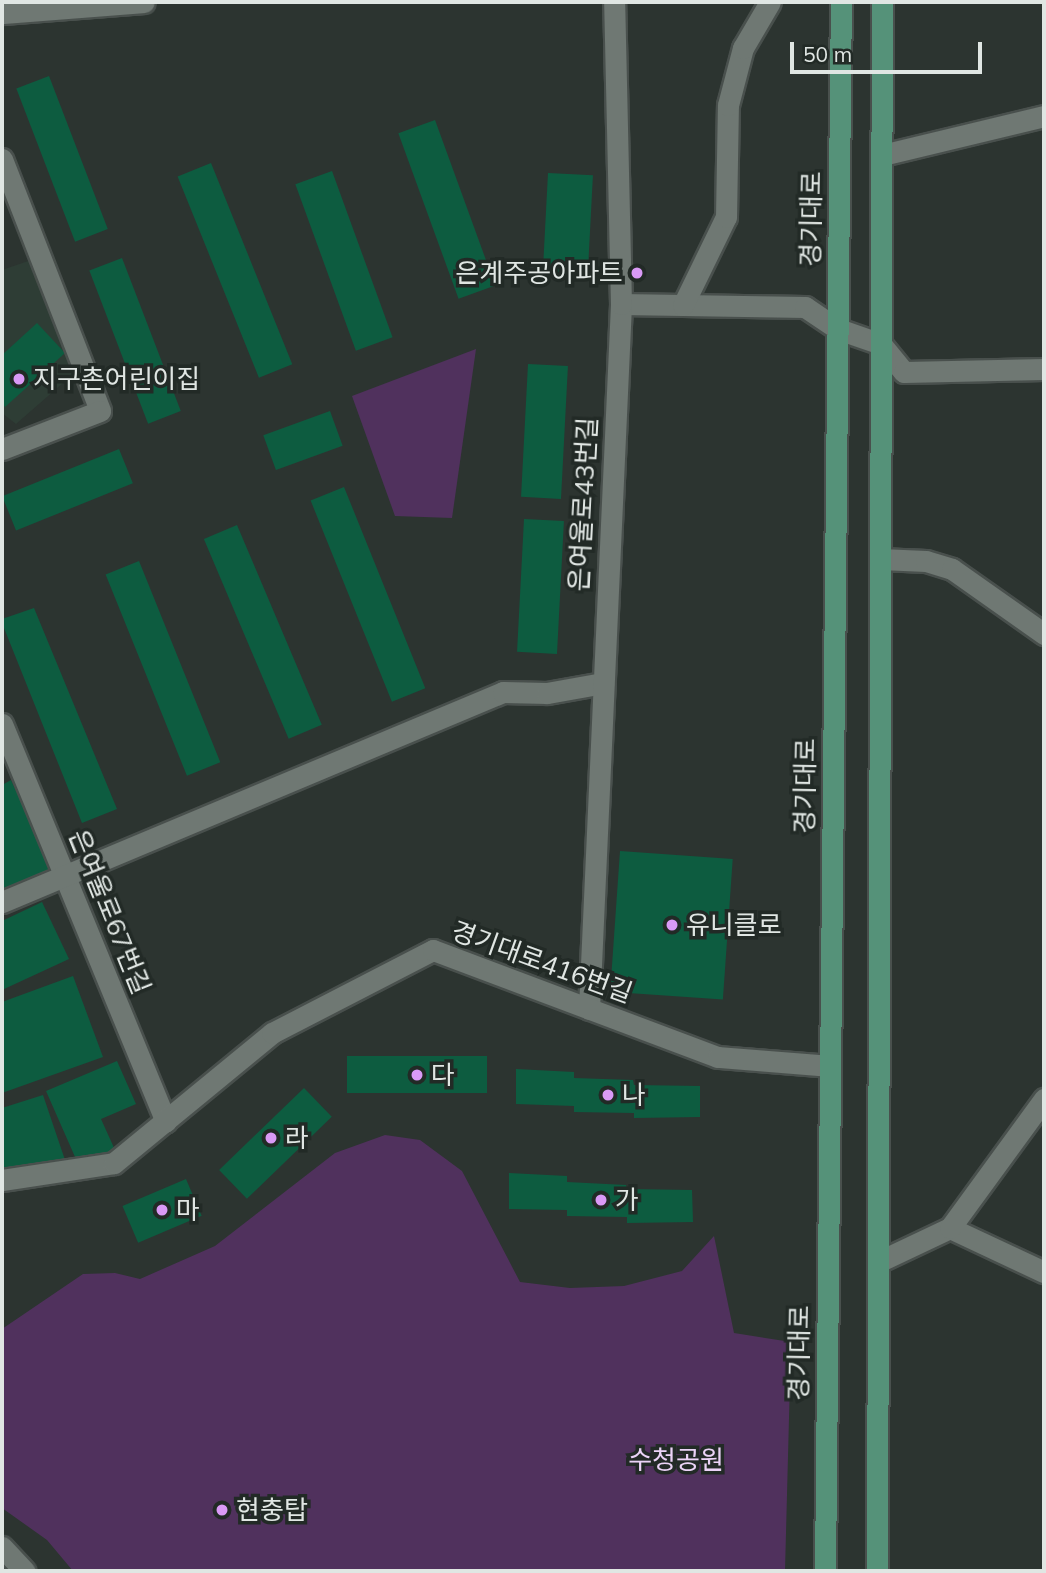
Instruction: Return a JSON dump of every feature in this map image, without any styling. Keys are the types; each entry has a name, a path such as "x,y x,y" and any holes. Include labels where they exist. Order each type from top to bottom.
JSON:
{"main road":[{"name":"경기대로","path":"825,1571 841,2"},
{"path":"877,1571 882,2"}],"street":[{"path":"2,13 144,2"},
{"name":"은여울로43번길","path":"589,1009 621,304 614,2"},
{"path":"683,306 726,217 728,105 743,48 770,2"},
{"path":"882,155 1044,116"},
{"path":"2,159 12,210 100,411 2,449"},
{"path":"621,304 806,307 838,329 881,344 904,372 1044,369"},
{"path":"880,559 926,561 952,569 1044,634"},
{"path":"2,902 503,692 547,692 603,683"},
{"name":"은여울로67번길","path":"2,724 166,1121"},
{"name":"경기대로416번길","path":"2,1180 114,1163 272,1033 433,950 718,1057 830,1066"},
{"path":"878,1262 950,1228 1044,1099"},
{"path":"950,1228 1044,1272"},
{"path":"2,1547 24,1571"}],"shaded area":[{"path":"34,259 79,369 16,424 2,413 2,270"}],"green space":[{"path":"476,349 452,518 395,516 352,396"},
{"name":"수청공원","path":"385,1135 420,1140 462,1171 520,1282 570,1288 624,1286 682,1271 714,1236 734,1333 791,1342 785,1571 73,1571 47,1540 2,1508 2,1329 83,1274 115,1273 140,1279 215,1246 335,1153"}],"building":[{"path":"49,76 108,229 75,242 16,89"},
{"path":"435,120 495,285 459,299 398,133"},
{"path":"211,163 292,364 259,378 178,176"},
{"path":"332,171 393,337 356,351 295,184"},
{"path":"548,173 593,175 588,276 543,274"},
{"path":"122,258 181,411 148,424 89,271"},
{"name":"지구촌어린이집","path":"37,323 65,353 5,407 2,403 2,355"},
{"path":"528,364 568,366 561,499 521,497"},
{"path":"330,411 343,446 276,470 263,435"},
{"path":"119,449 133,483 16,531 2,496"},
{"path":"344,487 425,688 392,702 311,500"},
{"path":"524,519 564,521 557,654 517,652"},
{"path":"237,525 322,725 289,739 204,539"},
{"path":"139,561 220,762 187,776 106,574"},
{"path":"34,608 117,809 82,823 2,623 2,619"},
{"path":"11,780 54,871 4,895 2,785"},
{"name":"유니클로","path":"620,851 733,859 723,1000 610,992"},
{"path":"42,902 69,959 2,990 2,921"},
{"path":"73,976 103,1057 2,1093 2,1002"},
{"name":"다","path":"347,1056 487,1056 487,1093 347,1093"},
{"path":"117,1061 136,1104 101,1119 115,1150 79,1166 46,1091"},
{"name":"나","path":"516,1069 574,1072 574,1078 633,1080 634,1085 700,1086 700,1117 634,1118 634,1113 574,1112 574,1106 516,1104"},
{"name":"라","path":"304,1088 332,1117 247,1199 219,1170"},
{"path":"43,1095 65,1160 33,1171 2,1167 2,1108"},
{"name":"가","path":"509,1173 567,1176 567,1182 626,1185 627,1189 692,1190 693,1222 627,1223 627,1217 567,1216 567,1210 509,1209"},
{"name":"마","path":"186,1179 202,1216 138,1243 122,1206"}],"place":[{"name":"은계주공아파트","path":"637,273"},
{"name":"지구촌어린이집","path":"19,379"},
{"name":"유니클로","path":"672,925"},
{"name":"다","path":"417,1075"},
{"name":"나","path":"608,1095"},
{"name":"라","path":"271,1138"},
{"name":"가","path":"601,1200"},
{"name":"마","path":"162,1210"},
{"name":"현충탑","path":"222,1510"}]}
